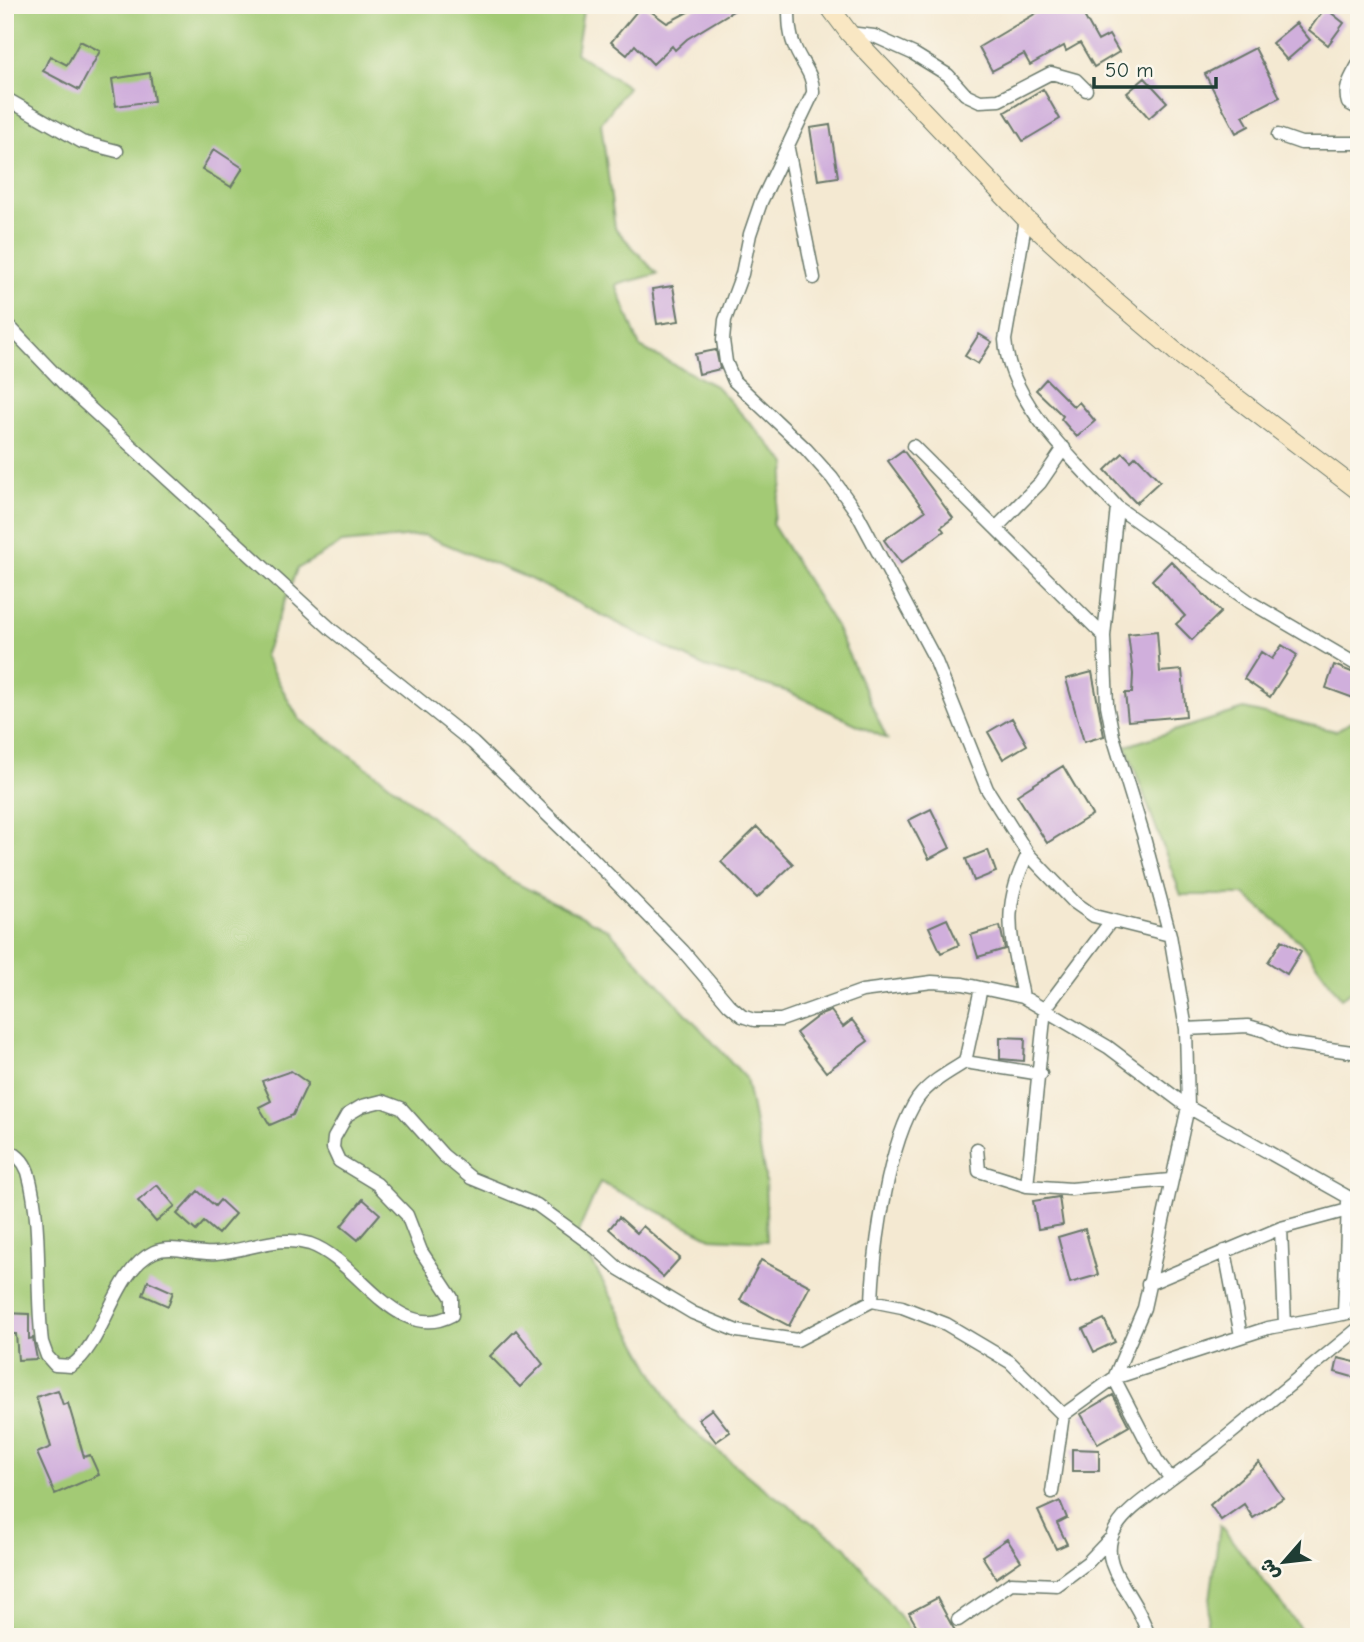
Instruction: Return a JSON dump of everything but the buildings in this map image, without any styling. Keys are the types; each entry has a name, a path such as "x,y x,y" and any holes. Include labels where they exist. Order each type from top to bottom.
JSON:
{"street":[{"path":"789,5 794,47 813,84 788,149 761,202 750,234 742,274 725,320 723,340 726,362 734,381 806,449 832,478 857,513 935,659 987,789 1028,854 1074,902 1094,916 1170,935"},
{"path":"828,5 849,33 1026,219 1175,351 1359,491"},
{"path":"849,33 874,36 914,54 948,75 965,94 980,101 999,100 1051,73 1076,80 1086,90"},
{"path":"1359,63 1347,85 1346,95 1348,103 1359,109"},
{"path":"5,99 82,142 117,151"},
{"path":"1278,135 1301,143 1359,143"},
{"path":"788,149 814,278"},
{"path":"1026,219 1005,341 1006,354 1018,389 1117,507 1250,602 1359,666"},
{"path":"5,323 67,387 332,631 474,743 591,857 683,951 729,1006 742,1016 754,1020 781,1020 862,991 932,982 1023,997 1108,1047 1188,1107 1241,1134 1352,1202"},
{"path":"913,446 1104,636"},
{"path":"996,528 1040,483 1065,448"},
{"path":"1114,1378 1138,1329 1188,1107 1186,1029 1170,935 1113,736 1107,705 1104,636 1117,507"},
{"path":"1023,997 1009,914 1015,880 1028,854"},
{"path":"1027,1186 1041,1074 1045,1009 1111,921"},
{"path":"965,1062 981,988"},
{"path":"1186,1029 1248,1026 1266,1031 1286,1043 1359,1053"},
{"path":"872,1301 873,1264 894,1158 919,1097 937,1080 965,1062 1041,1074"},
{"path":"5,1150 19,1157 27,1171 34,1221 43,1342 47,1356 55,1365 71,1366 85,1357 102,1320 135,1267 150,1253 167,1247 214,1254 244,1250 283,1239 309,1244 335,1256 392,1310 419,1321 439,1322 452,1315 452,1298 421,1251 407,1215 377,1184 340,1160 333,1148 334,1138 347,1115 362,1106 382,1101 401,1108 443,1155 471,1178 537,1205 655,1292 726,1327 765,1337 797,1339 872,1301 902,1307 946,1324 1010,1362 1063,1415"},
{"path":"977,1149 979,1171 1027,1186 1071,1189 1170,1180"},
{"path":"1148,1284 1281,1228 1352,1202"},
{"path":"1344,1314 1352,1202"},
{"path":"1281,1228 1285,1325"},
{"path":"1225,1251 1241,1336"},
{"path":"1052,1492 1063,1415 1114,1378 1241,1336 1359,1311"},
{"path":"958,1620 1012,1583 1057,1586 1088,1562 1109,1540 1121,1520 1359,1328"},
{"path":"1114,1378 1156,1459 1171,1479"},
{"path":"1109,1540 1111,1563 1149,1637"}],"green space":[{"path":"5,5 584,5 576,53 628,87 601,123 615,228 657,274 616,285 640,347 717,387 787,464 772,524 835,625 887,739 789,692 705,667 530,579 424,535 342,543 297,569 264,656 299,719 383,779 510,880 609,930 746,1078 765,1175 767,1241 711,1238 600,1182 577,1235 679,1419 758,1484 846,1547 915,1637 5,1637"},
{"path":"1244,709 1336,731 1359,717 1359,986 1341,998 1300,942 1245,895 1181,895 1126,746"},
{"path":"1220,1525 1307,1637 1205,1637"}]}
